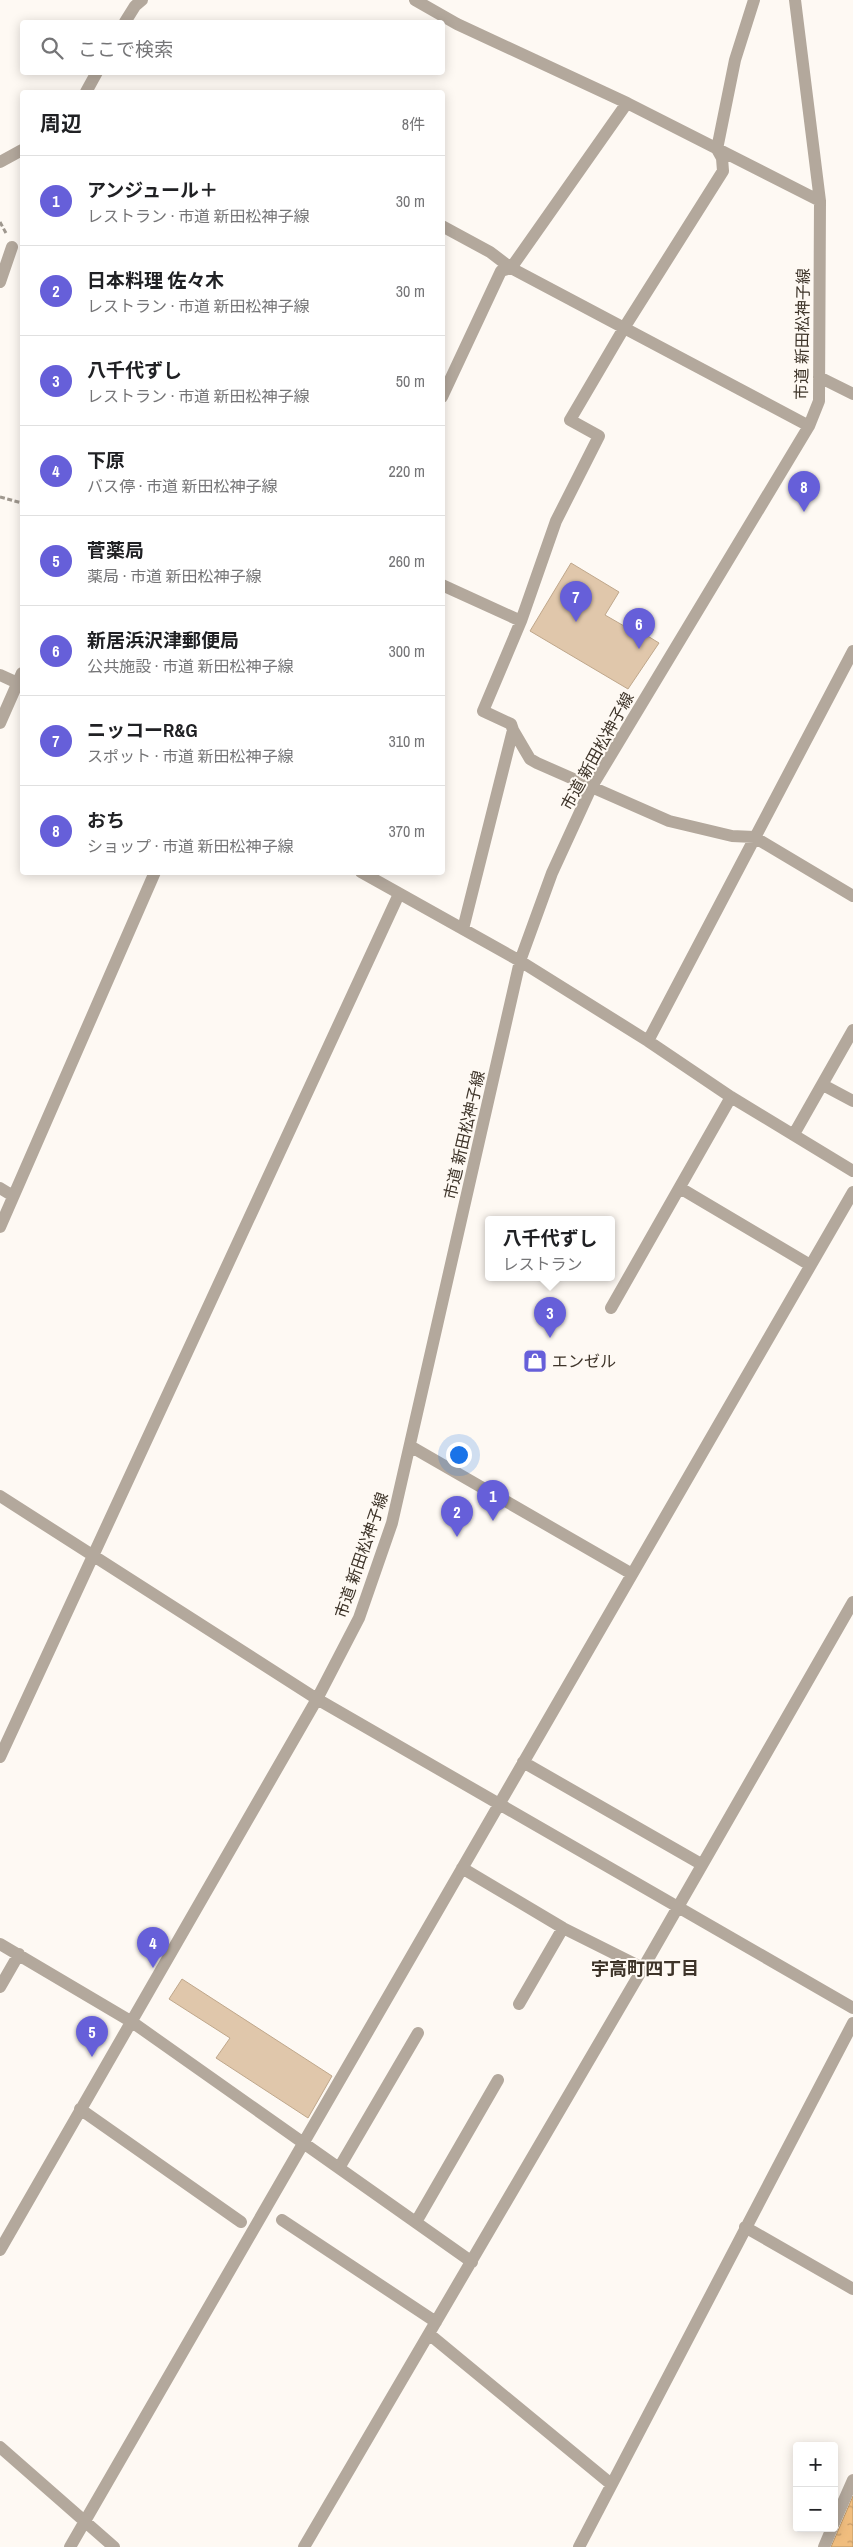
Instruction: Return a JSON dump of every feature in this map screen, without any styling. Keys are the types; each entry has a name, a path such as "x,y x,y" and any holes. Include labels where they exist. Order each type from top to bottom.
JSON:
{"street":[{"path":"126,20 135,6 142,0"},
{"path":"415,0 457,24 627,103 820,201"},
{"path":"754,0 735,60 717,150 722,158 723,171 624,328 570,420 598,436 556,520 520,621 483,710 511,724 530,759 591,788 669,820 732,836 754,837 853,896"},
{"name":"市道 新田松神子線","path":"0,2250 317,1699 359,1618 392,1523 520,961 552,873 591,788 809,426 819,401 820,201 795,0"},
{"path":"87,90 95,75"},
{"path":"445,392 501,272 511,268 627,103"},
{"path":"0,162 20,151"},
{"path":"445,228 490,252 511,268 809,426"},
{"path":"0,282 12,247"},
{"path":"819,377 853,394"},
{"path":"445,586 520,621"},
{"path":"648,1041 853,651"},
{"path":"0,675 20,680"},
{"path":"0,723 20,682"},
{"path":"463,929 513,730"},
{"path":"0,1227 154,875"},
{"path":"366,875 520,961 853,1172"},
{"path":"0,1757 399,894"},
{"path":"794,1134 853,1031"},
{"path":"823,1085 853,1101"},
{"path":"611,1308 732,1097"},
{"path":"0,1188 13,1196"},
{"path":"680,1188 810,1265"},
{"path":"70,2547 853,1192"},
{"path":"410,1446 632,1574"},
{"path":"0,1496 317,1699 853,2008"},
{"path":"304,2547 643,1968 853,1602"},
{"path":"523,1762 701,1864"},
{"path":"462,1868 564,1928 643,1968"},
{"path":"519,2004 564,1928"},
{"path":"0,1944 132,2022 472,2262"},
{"path":"0,1987 19,1954"},
{"path":"579,2547 853,2023"},
{"path":"339,2168 418,2033"},
{"path":"416,2222 498,2080"},
{"path":"80,2109 241,2222"},
{"path":"282,2220 436,2322"},
{"path":"745,2227 853,2289"},
{"path":"429,2334 612,2484"},
{"path":"0,2448 114,2547"},
{"path":"838,2514 853,2480"},
{"path":"824,2547 830,2532"}],"path":[{"path":"0,497 20,502"}],"water":[{"path":"853,2496 853,2547 831,2547"}],"building":[{"path":"571,563 619,592 605,615 631,630 633,627 659,643 628,689 530,631"},
{"path":"182,1979 332,2076 308,2118 216,2058 230,2038 169,1999"}],"place":[{"name":"おち","path":"804,512"},
{"name":"ニッコーR&G","path":"576,622"},
{"name":"新居浜沢津郵便局","path":"639,649"},
{"name":"八千代ずし","path":"550,1338"},
{"name":"エンゼル","path":"535,1361"},
{"name":"アンジュール＋","path":"493,1521"},
{"name":"日本料理 佐々木","path":"457,1537"},
{"name":"下原","path":"153,1968"},
{"name":"菅薬局","path":"92,2057"}],"district":[{"name":"宇高町四丁目","path":"645,1969"}]}
